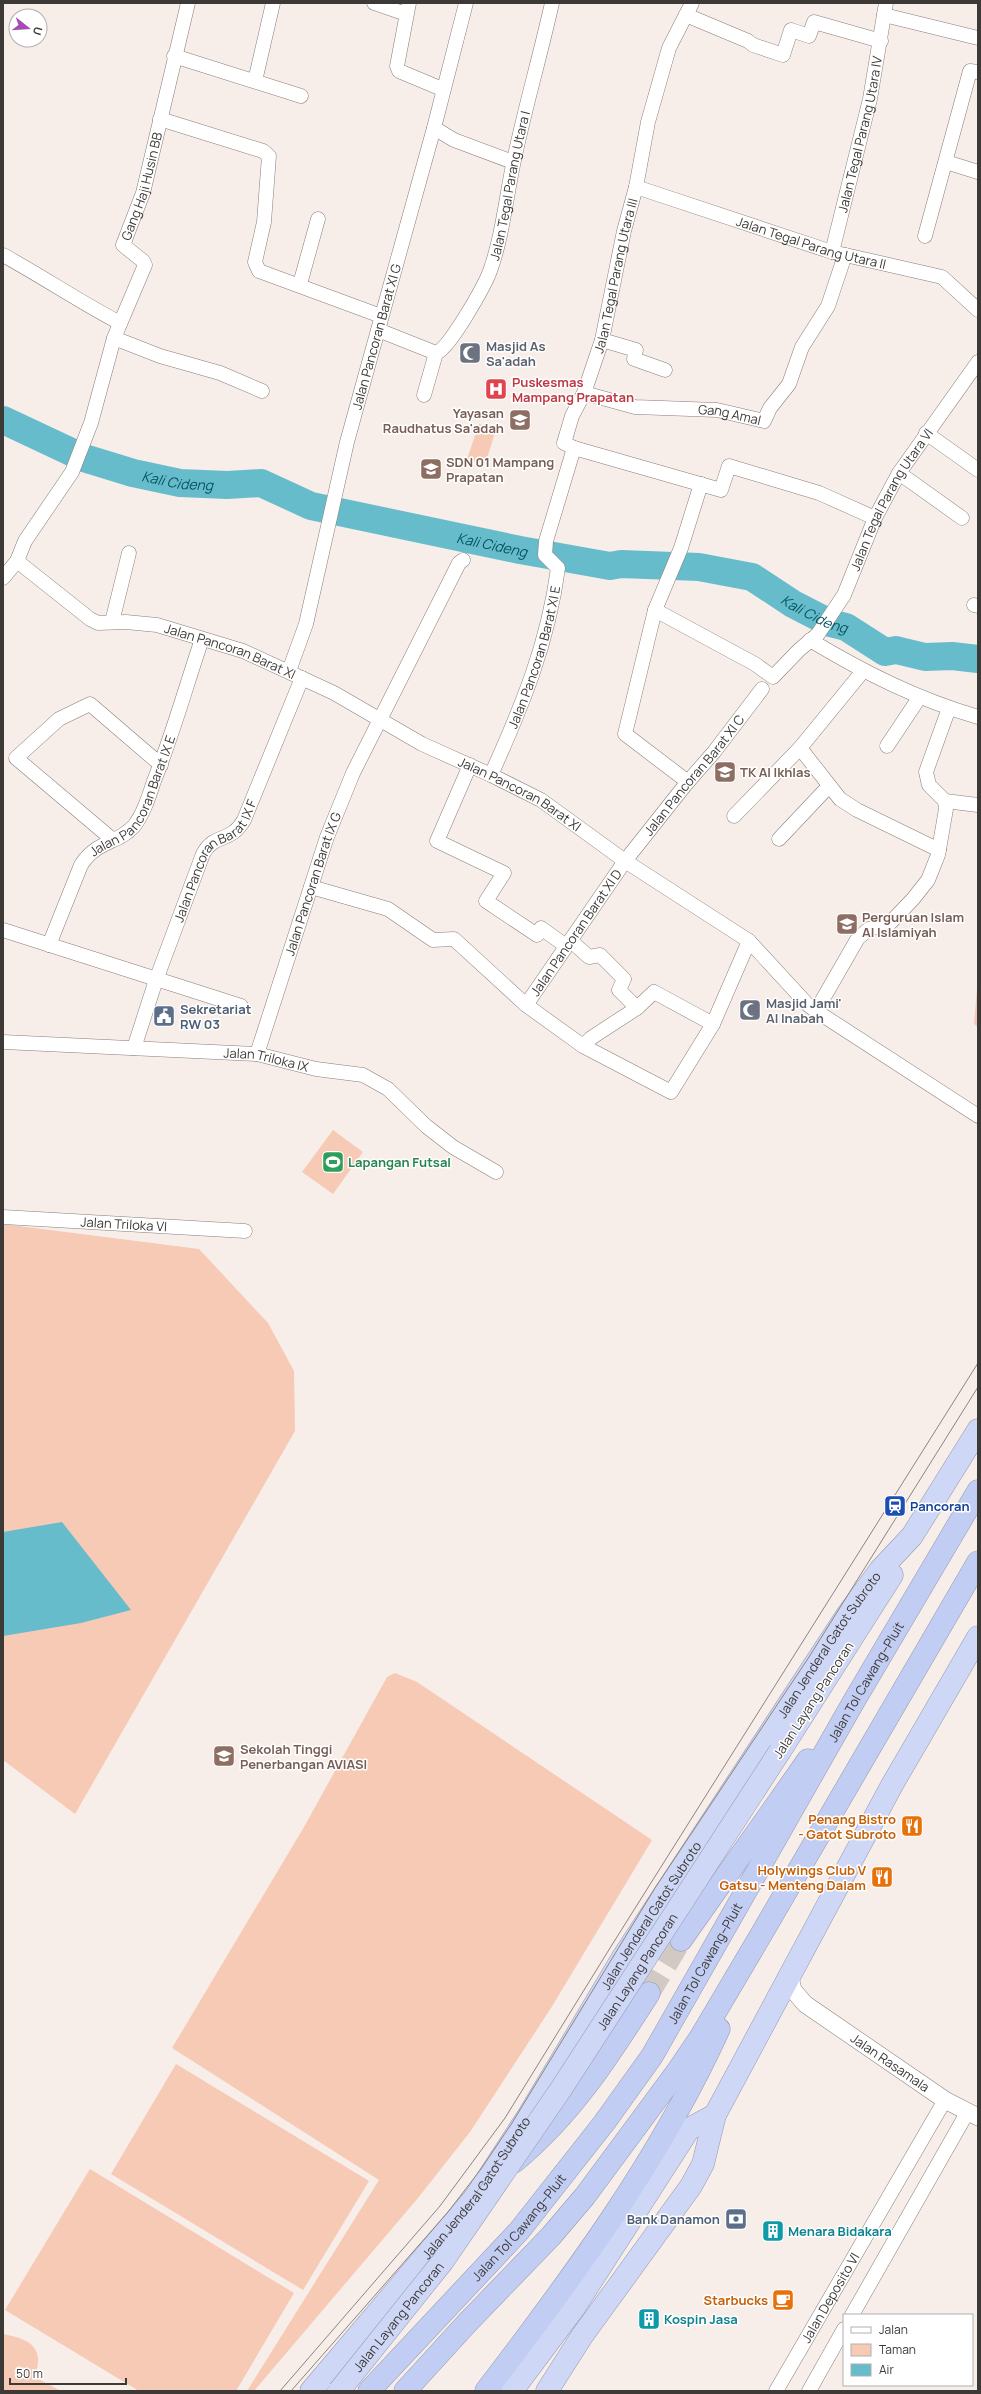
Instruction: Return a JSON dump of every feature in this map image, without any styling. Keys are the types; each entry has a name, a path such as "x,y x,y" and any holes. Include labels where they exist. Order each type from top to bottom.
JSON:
{"highway":[{"name":"Jalan Jenderal Gatot Subroto","path":"311,2391 476,2196 530,2113 623,1957 847,1615 880,1570 912,1536 978,1430"},
{"name":"Jalan Tol Cawang–Pluit","path":"369,2391 519,2231 604,2123 652,2056 854,1701 978,1491"},
{"name":"Jalan Layang Pancoran","path":"339,2391 443,2261 561,2089 871,1609 900,1562 912,1536"},
{"name":"Jalan Tol Cawang–Pluit","path":"405,2391 467,2323 551,2236 585,2196 651,2110 700,2038 978,1562"},
{"path":"547,2391 582,2336 691,2186 703,2164 715,2115 892,1785 978,1637"},
{"path":"681,1940 792,1780 854,1701"},
{"path":"486,2391 566,2287 616,2214 701,2068 762,1933"},
{"path":"476,2196 543,2138 562,2118 591,2082 649,1993"},
{"path":"512,2391 574,2308 690,2129 715,2115"}],"street":[{"name":"Gang Haji Husin BB","path":"17,562 25,541 72,472 91,423 114,338 145,265 143,261 122,245 143,193 174,56 188,3"},
{"path":"255,81 273,3"},
{"path":"374,3 407,9 397,55 399,71 442,89"},
{"name":"Jalan Pancoran Barat XI G","path":"289,671 306,624 329,526 336,486 381,316 434,128 442,89 466,3"},
{"name":"Jalan Tegal Parang Utara I","path":"436,353 443,350 482,290 490,274 513,162 552,3"},
{"path":"689,9 753,45 783,55 791,30 809,36 814,22 881,41"},
{"name":"Jalan Tegal Parang Utara III","path":"574,448 564,443 572,416 584,393 602,340 624,231 636,187 648,122 669,48 689,9"},
{"name":"Jalan Tegal Parang Utara IV","path":"838,254 870,99 881,41 885,9 978,38"},
{"path":"174,56 301,96"},
{"path":"925,236 970,71 978,72"},
{"path":"160,119 267,153 270,161 264,222 255,262 256,268 264,273 300,284 381,316"},
{"path":"434,128 454,140 513,162"},
{"path":"946,162 978,172"},
{"name":"Jalan Tegal Parang Utara II","path":"636,187 838,254 945,278 978,310"},
{"path":"300,284 318,219"},
{"name":"Gang Amal","path":"584,393 634,407 717,410 764,421 770,408 789,384 802,347 828,306 838,254"},
{"path":"4,259 40,275 79,301 120,324"},
{"path":"378,330 436,353 424,396"},
{"path":"114,338 160,356 220,373 262,391"},
{"path":"602,340 636,350 634,359 665,370"},
{"name":"Jalan Tegal Parang Utara VI","path":"814,637 844,596 875,518 899,473 978,362"},
{"path":"926,433 978,470"},
{"path":"574,448 721,490 729,466 819,493 875,518"},
{"name":"Jalan Pancoran Barat XI E","path":"491,775 525,700 553,608 558,568 545,556 546,541 574,448"},
{"path":"899,473 962,518"},
{"path":"688,782 625,734 655,610 681,548 700,484"},
{"path":"112,622 129,553"},
{"name":"Jalan Pancoran Barat IX G","path":"257,1054 327,837 353,773 379,718 416,649 459,562 463,560"},
{"path":"3,578 17,562"},
{"name":"Jalan Pancoran Barat XI","path":"17,562 90,619 98,623 126,622 157,625 243,651 289,671 379,718 422,744 491,775 552,806 625,861 749,942 816,1011 978,1116"},
{"path":"655,610 748,660 773,677 814,637 863,671 919,698 978,717"},
{"name":"Jalan Pancoran Barat IX E","path":"49,945 81,864 88,853 113,840 134,826 143,810 161,765 202,639"},
{"path":"734,816 800,748 863,671"},
{"name":"Jalan Pancoran Barat IX F","path":"134,1048 156,980 203,854 208,845 214,841 229,837 238,831 244,820 302,678"},
{"name":"Jalan Pancoran Barat XI C","path":"625,861 714,752 762,689"},
{"path":"887,746 919,698"},
{"path":"113,840 16,758 59,719 90,704 161,765"},
{"path":"816,1011 858,938 868,929 890,923 913,899 928,880 939,850 946,809 945,801 929,785 926,772 949,708"},
{"path":"800,748 840,799 857,810 939,850"},
{"path":"470,765 437,841 504,873 486,901 537,935 541,928 589,957 600,955 624,979 619,990 637,1008"},
{"path":"779,839 829,786"},
{"path":"945,801 978,805"},
{"name":"Jalan Pancoran Barat XI D","path":"526,1005 625,861"},
{"path":"312,887 388,908 433,940 454,939 526,1005 583,1046 671,1092 713,1024 749,942"},
{"path":"3,930 241,1006"},
{"path":"583,1046 590,1038 637,1008 652,993 656,992 713,1024"},
{"name":"Jalan Triloka IX","path":"3,1042 257,1054 316,1069 363,1075 378,1082 426,1126 453,1147 496,1172"},
{"name":"Jalan Triloka VI","path":"3,1217 245,1231"},
{"name":"Jalan Rasamala","path":"785,1986 794,1990 805,2004 945,2100 972,2115"},
{"name":"Jalan Deposito VI","path":"776,2391 945,2100"},
{"name":"Jalan Deposito VI","path":"853,2314 972,2115"},
{"name":"Jalan Deposito VI","path":"809,2391 843,2331"}],"green space":[{"path":"479,424 496,429 485,465 467,459"},
{"path":"978,977 978,1027 974,1024"},
{"name":"Lapangan Futsal","path":"333,1130 363,1152 333,1194 302,1172"},
{"path":"3,1224 199,1249 268,1323 294,1371 295,1431 75,1814 3,1760"},
{"path":"395,1673 417,1682 652,1840 551,2008 470,2132 418,2198 254,2391 247,2391 379,2180 172,2048 304,1827 387,1677"},
{"path":"176,2064 369,2181 303,2290 111,2174"},
{"path":"90,2169 294,2293 236,2391 139,2391 5,2310"},
{"path":"3,2334 14,2336 30,2343 34,2347 38,2360 35,2377 61,2391 3,2391"}],"water":[{"path":"62,1522 131,1610 81,1623 3,1636 3,1532"}],"waterway":[{"name":"Kali Cideng","path":"3,420 84,458 133,473 180,483 227,485 261,483 311,506 520,550 610,566 621,564 699,567 752,577 793,604 830,623 846,627 885,652 896,650 925,657 952,656 978,659"}],"tunnel":[{"path":"649,1993 681,1940"}],"tram line":[{"path":"280,2391 440,2206 505,2118 610,1948 978,1363"},
{"path":"291,2391 448,2212 481,2169 512,2123 655,1888 809,1657 978,1387"}],"place":[{"name":"Masjid As Sa'adah","path":"470,353"},
{"name":"Puskesmas Mampang Prapatan","path":"496,389"},
{"name":"Yayasan Raudhatus Sa'adah","path":"520,420"},
{"name":"SDN 01 Mampang Prapatan","path":"431,469"},
{"name":"TK Al Ikhlas","path":"725,772"},
{"name":"Perguruan Islam Al Islamiyah","path":"847,924"},
{"name":"Masjid Jami' Al Inabah","path":"750,1010"},
{"name":"Sekretariat RW 03","path":"164,1016"},
{"name":"Lapangan Futsal","path":"333,1162"},
{"name":"Pancoran","path":"895,1506"},
{"name":"Sekolah Tinggi Penerbangan AVIASI","path":"224,1756"},
{"name":"Penang Bistro - Gatot Subroto","path":"912,1826"},
{"name":"Holywings Club V Gatsu - Menteng Dalam","path":"882,1877"},
{"name":"Bank Danamon","path":"736,2219"},
{"name":"Menara Bidakara","path":"773,2231"},
{"name":"Starbucks","path":"783,2300"},
{"name":"Kospin Jasa","path":"649,2319"}]}
